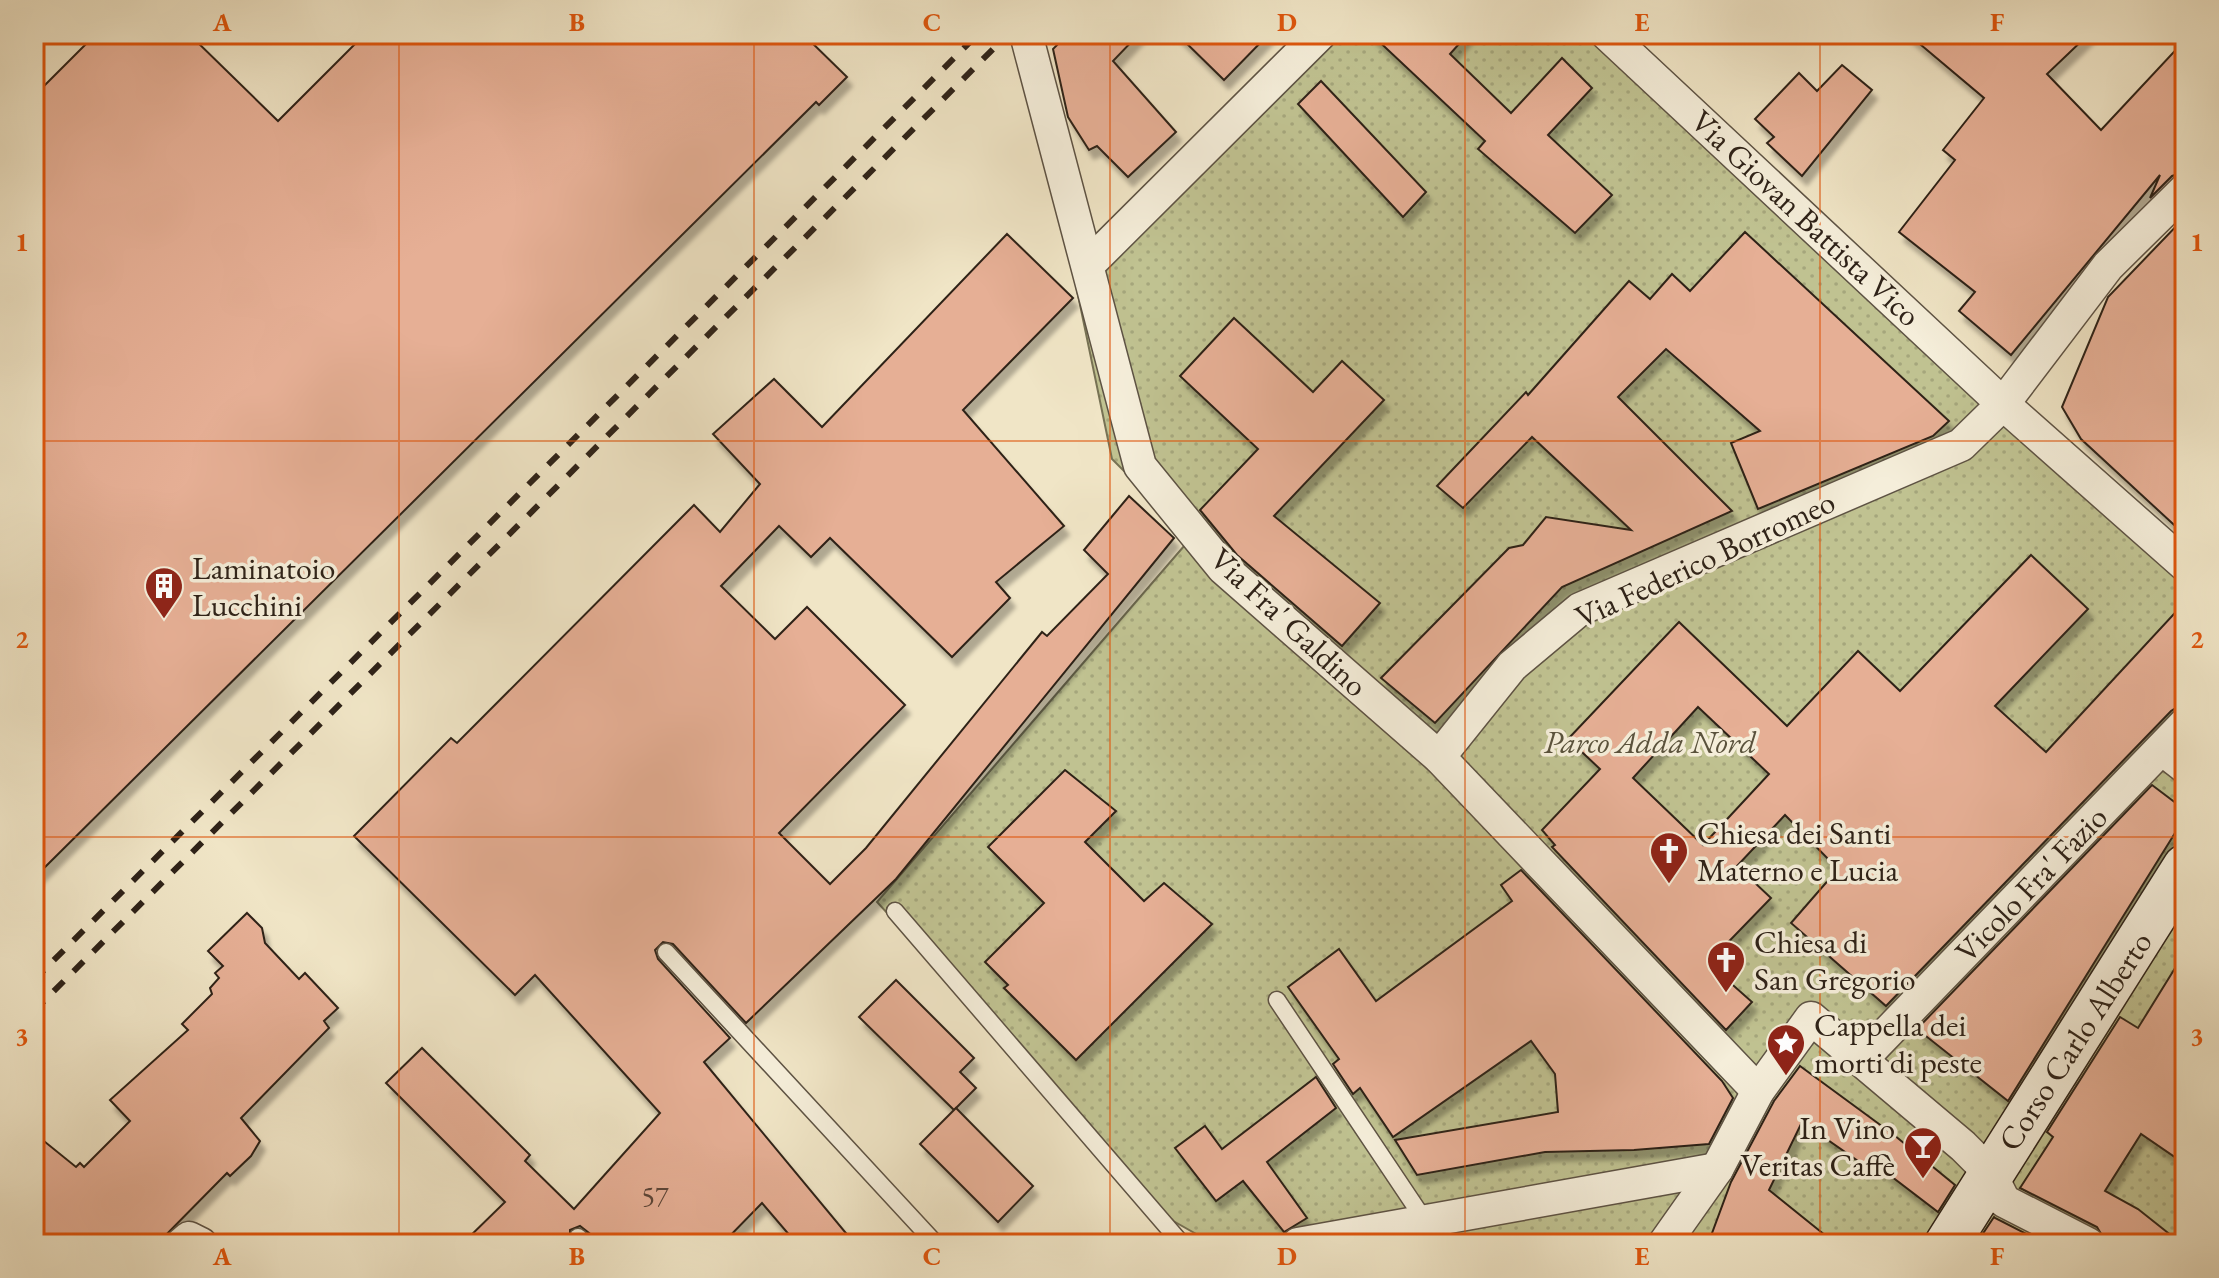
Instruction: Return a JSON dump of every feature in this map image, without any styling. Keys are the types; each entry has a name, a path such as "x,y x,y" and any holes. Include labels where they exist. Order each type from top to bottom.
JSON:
{"main road":[{"name":"Corso Carlo Alberto","path":"1947,1244 1990,1173 2048,1089 2185,867"}],"street":[{"name":"Via Fra' Galdino","path":"1026,34 1140,466 1223,568 1439,757 1758,1091"},
{"path":"1089,264 1320,34"},
{"name":"Via Giovan Battista Vico","path":"1607,34 2003,404"},
{"name":"Via Federico Borromeo","path":"1439,757 1512,666 1580,609 1961,445 2003,404 2108,266 2185,190"},
{"path":"2003,404 2185,565"},
{"name":"Vicolo Fra' Fazio","path":"1861,1060 2135,778 2174,758 2185,724"},
{"path":"1664,1244 1717,1169 1758,1091 1811,1018 1953,1136 1990,1173 2004,1201 2088,1244"},
{"path":"1298,1244 1717,1169"},
{"path":"182,1244 189,1238 201,1244"}],"lane":[{"path":"895,911 1182,1244"},
{"path":"666,952 936,1244"},
{"path":"1277,1000 1425,1221"}],"green space":[{"name":"Parco Adda Nord","path":"1298,34 1613,34 2185,547 2185,1244 1214,1244 1168,1218 877,902 1191,538 1112,459 1073,271"}],"building":[{"name":"Laminatoio Lucchini","path":"96,34 189,34 278,121 365,34 803,34 847,77 819,105 816,102 34,878 34,96"},
{"path":"1068,34 1139,34 1113,61 1176,132 1128,177 1097,146 1089,150 1068,117 1053,49"},
{"path":"1177,34 1269,34 1224,80"},
{"path":"1371,34 1468,34 1450,54 1511,113 1562,58 1592,88 1548,135 1612,195 1575,233 1478,149 1485,141"},
{"path":"1908,34 2089,34 2047,74 2101,130 2185,40 2185,172 2172,176 2150,198 2160,175 2011,355 1959,311 1975,292 1899,232 1955,160 1943,150 1984,98"},
{"path":"1842,65 1872,90 1802,176 1767,143 1774,137 1755,119 1799,73 1817,91"},
{"path":"1321,81 1426,192 1403,217 1298,104"},
{"path":"2185,217 2185,535 2081,439 2062,407 2108,297"},
{"path":"1745,232 1949,421 1933,436 1758,509 1731,443 1760,431 1666,349 1618,397 1732,511 1562,587 1435,723 1381,678 1509,548 1523,545 1546,517 1631,530 1532,437 1463,508 1437,486 1526,392 1528,395 1629,281 1650,299 1672,274 1690,291"},
{"path":"1007,234 1073,298 963,410 1064,526 996,582 1010,598 952,657 830,538 811,557 779,526 721,586 775,639 807,607 905,705 779,833 830,884 866,848 1042,632 1047,636 1108,574 1084,550 1129,496 1174,538 896,879 746,1023 673,944 663,942 655,950 658,959 730,1038 704,1062 855,1244 797,1244 762,1203 722,1244 596,1244 593,1236 580,1226 570,1230 570,1244 462,1244 505,1202 386,1083 422,1048 530,1155 525,1161 574,1209 660,1113 535,975 515,995 354,836 451,738 457,743 694,505 720,532 760,484 713,434 774,379 822,427"},
{"path":"1234,318 1313,392 1342,361 1384,400 1274,516 1380,603 1342,646 1237,555 1200,510 1258,449 1180,376"},
{"path":"2031,555 2088,609 1995,706 2046,752 2185,602 2185,702 2171,711 1886,1006 1791,923 1838,869 1785,815 1737,866 1771,898 1708,963 1752,1002 1726,1030 1552,847 1555,845 1542,830 1600,769 1568,739 1679,622 1787,726 1858,651 1900,691","holes":["1698,707 1769,774 1703,845 1633,778"]},
{"path":"1065,770 1116,811 1085,842 1144,901 1164,883 1212,924 1076,1060 1004,988 1008,985 985,962 1044,903 988,847"},
{"path":"2152,785 2185,810 2185,817 2008,1101 1917,1029"},
{"path":"1521,870 1722,1081 1733,1098 1709,1144 1545,1152 1417,1175 1395,1140 1558,1112 1555,1074 1531,1041 1393,1137 1360,1088 1353,1094 1333,1064 1339,1059 1288,987 1339,949 1376,1001 1512,901 1501,885"},
{"path":"247,913 262,928 265,943 299,979 305,973 338,1008 324,1021 329,1028 241,1118 260,1141 251,1156 230,1176 227,1173 157,1244 34,1244 34,1133 76,1167 80,1163 84,1167 130,1121 110,1100 188,1030 182,1024 212,994 210,988 219,978 215,973 223,966 208,951"},
{"path":"2185,952 2185,1164 2141,1134 2105,1191 2138,1209 2182,1244 2107,1244 2097,1227 2020,1188 2053,1137 2047,1132 2120,1017 2138,1028"},
{"path":"896,980 974,1058 960,1072 976,1088 954,1110 859,1017"},
{"path":"1800,1066 1894,1135 1955,1185 1938,1212 1875,1164 1871,1170 1802,1122 1769,1190 1836,1244 1708,1244 1731,1182 1774,1101"},
{"path":"1316,1077 1336,1108 1267,1162 1307,1218 1284,1232 1243,1181 1216,1201 1175,1148 1205,1126 1222,1149"},
{"path":"956,1108 1033,1186 998,1222 920,1144"},
{"path":"1994,1217 2046,1244 1983,1244 1978,1241"}],"railway":[{"path":"34,980 978,34"},
{"path":"34,1011 1008,34"}],"place":[{"name":"Laminatoio Lucchini","path":"164,620"},
{"name":"Chiesa dei Santi Materno e Lucia","path":"1669,885"},
{"name":"Chiesa di San Gregorio","path":"1726,994"},
{"name":"Cappella dei morti di peste","path":"1786,1077"},
{"name":"In Vino Veritas Caffè","path":"1923,1180"}]}
